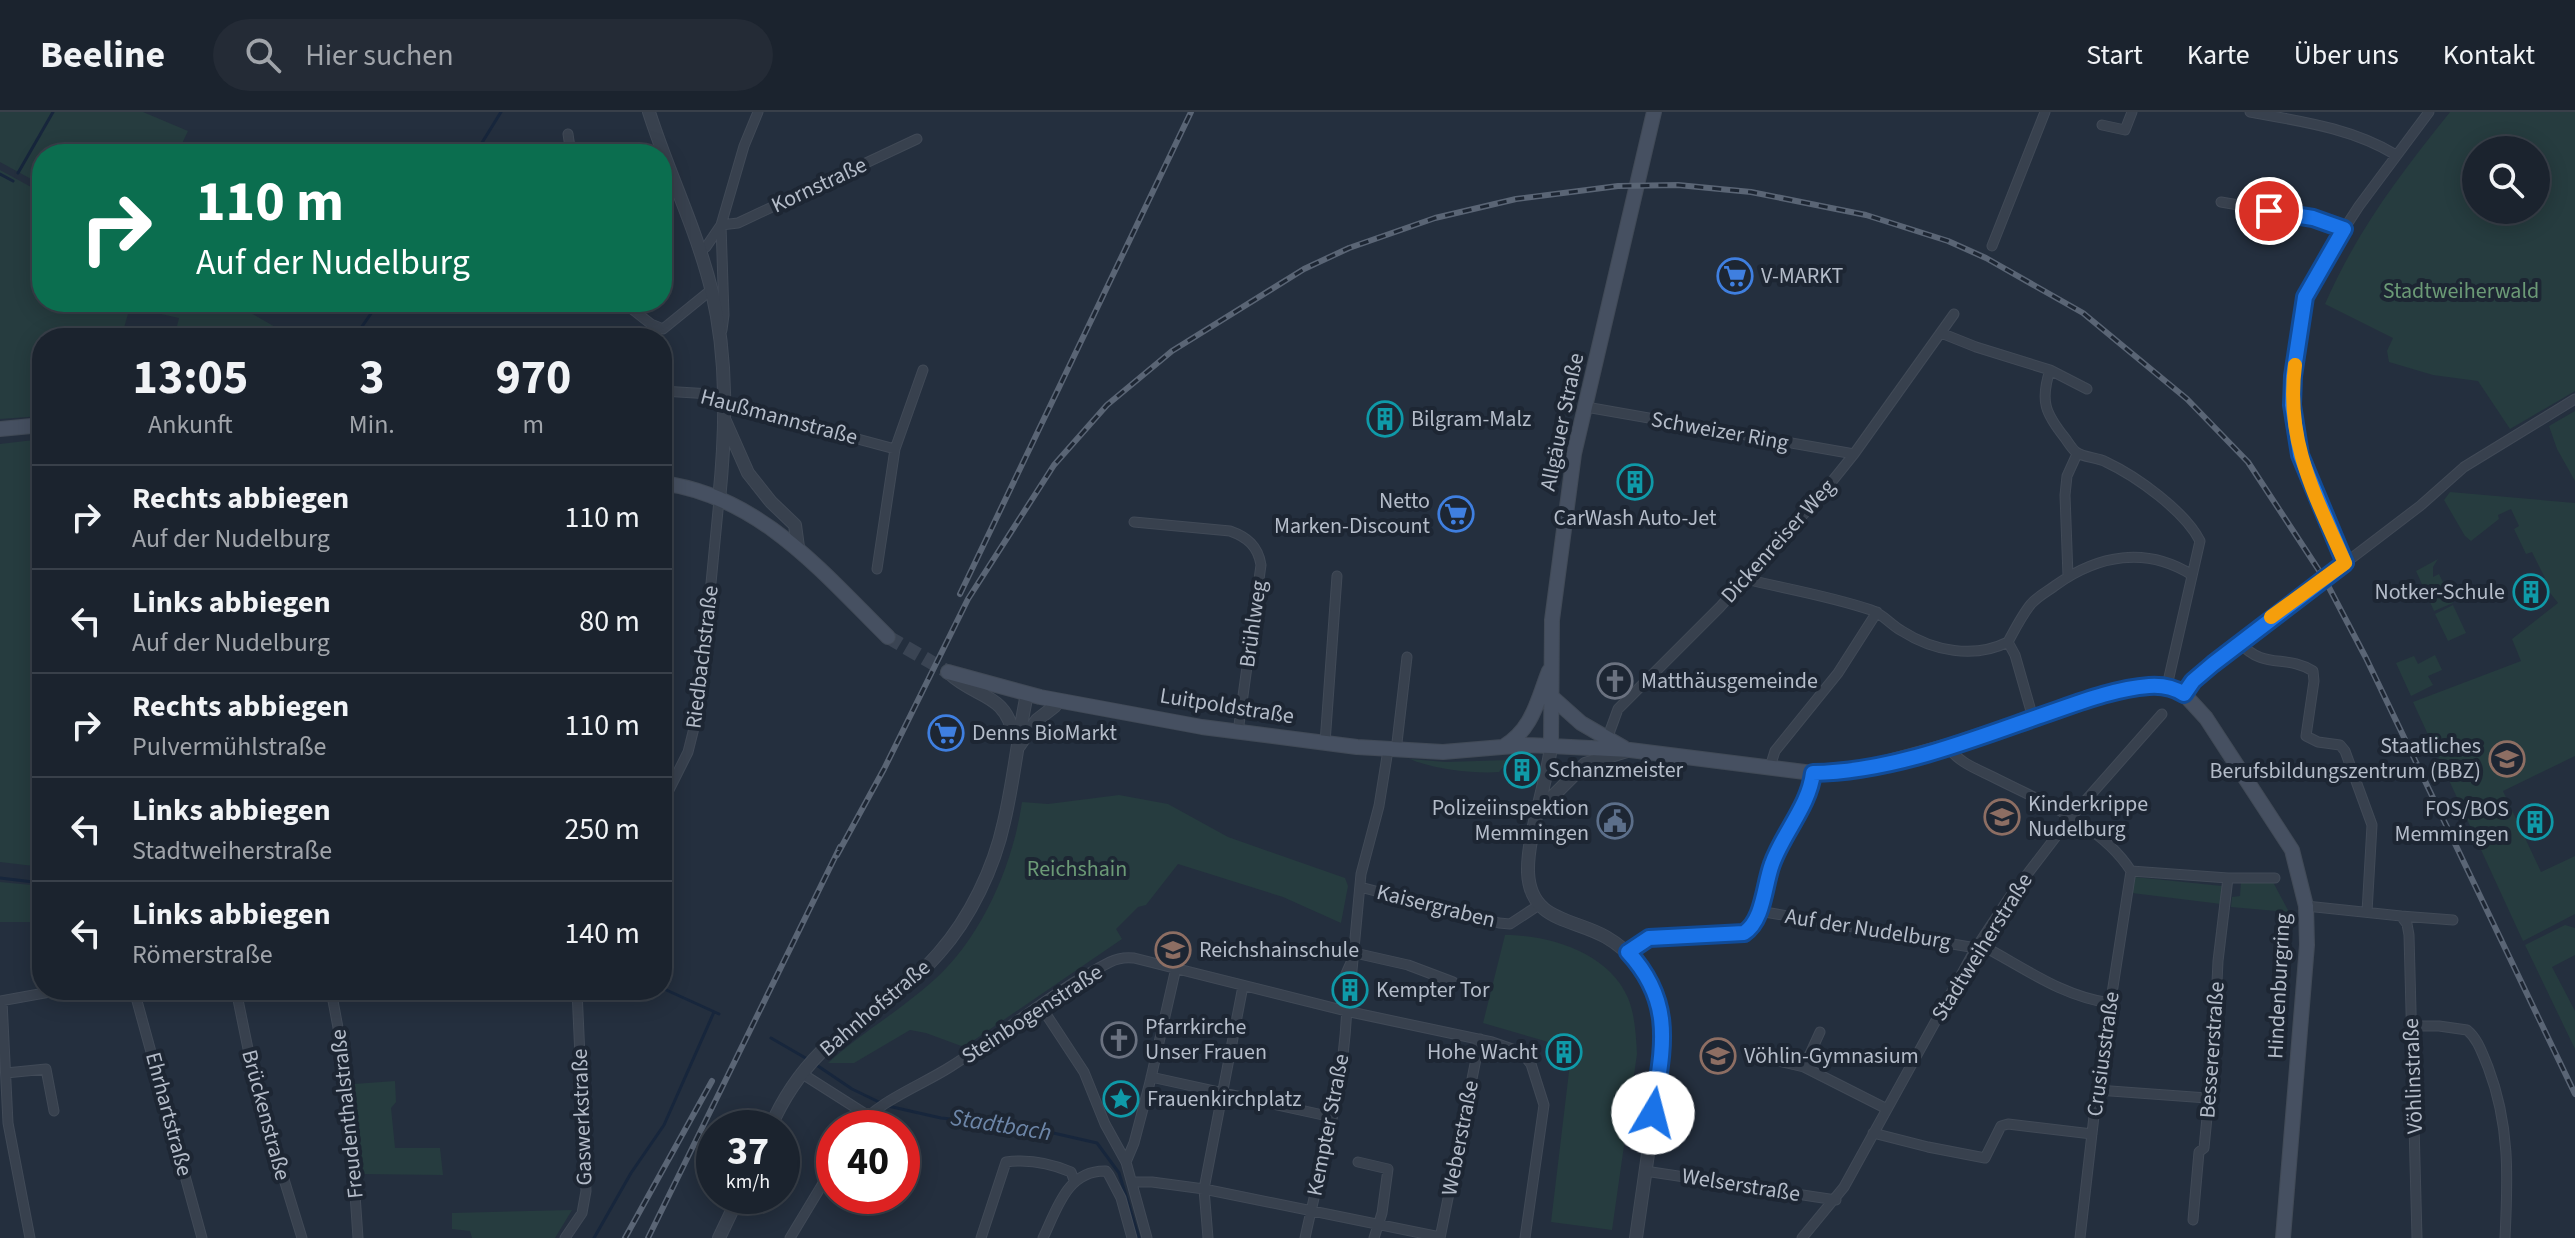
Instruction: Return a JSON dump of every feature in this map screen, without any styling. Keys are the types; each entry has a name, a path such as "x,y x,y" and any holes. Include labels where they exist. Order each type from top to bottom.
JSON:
{"main road":[{"name":"Allgäuer Straße","path":"1551,746 1557,579 1574,454 1654,112"},
{"path":"0,429 32,426"},
{"path":"672,485 696,489 772,528 798,547 888,637"},
{"path":"1503,747 1516,739 1532,718 1552,666"},
{"name":"Luitpoldstraße","path":"948,672 1027,694 1074,703 1238,732 1325,743 1392,750 1455,751 1551,746 1630,750"},
{"path":"1553,698 1581,723 1630,750 1813,773 1863,769 2133,688 2167,686"},
{"name":"Hindenburgring","path":"2167,686 2184,694 2206,718 2292,850 2306,906 2307,945 2283,1238"},
{"path":"1055,706 1074,703"}],"street":[{"path":"649,112 661,144"},
{"path":"699,251 706,247 721,225 744,146 758,112"},
{"path":"1992,246 2045,112"},
{"path":"2102,125 2125,130 2132,112"},
{"path":"2250,112 2374,141 2396,155"},
{"path":"2345,563 2300,455 2292,405 2293,376 2305,297 2344,229 2429,112"},
{"path":"568,134 570,144"},
{"name":"Kornstraße","path":"721,225 738,223 917,139"},
{"path":"672,176 711,290 721,341 724,417 719,500"},
{"path":"2221,202 2313,218 2344,229"},
{"path":"721,225 724,315 721,341"},
{"path":"664,328 711,290"},
{"path":"640,312 651,324 661,328"},
{"name":"Dickenreiser Weg","path":"1607,739 1618,709 1745,579 1854,454 1954,314"},
{"path":"1941,333 2050,370 2087,389"},
{"path":"877,569 895,449 923,370"},
{"path":"2050,370 2044,404 2055,426 2077,454 2103,460 2124,472 2182,517 2200,541 2167,686"},
{"name":"Haußmannstraße","path":"672,392 711,394 742,408 895,449"},
{"path":"2184,694 2201,673 2420,506 2464,467 2575,399"},
{"name":"Schweizer Ring","path":"1586,407 1854,454"},
{"path":"724,417 748,473 795,525 798,547"},
{"path":"2068,576 2065,495 2067,476 2077,454"},
{"name":"Riedbachstraße","path":"672,786 681,769 696,723 704,672 719,500"},
{"name":"Brühlweg","path":"1134,522 1230,531 1242,535 1254,545 1260,556 1238,732"},
{"path":"1745,579 1877,612 1900,630 1938,649 1959,652 2008,642 2032,602 2068,576 2095,562 2115,558 2156,560 2192,575"},
{"path":"1325,743 1337,576"},
{"path":"1770,767 1775,751 1838,673 1877,612"},
{"path":"2008,642 2015,655 2033,718"},
{"path":"2240,643 2252,656 2304,665 2313,671 2306,736 2318,742 2340,745 2345,751 2369,814 2372,846 2367,912"},
{"name":"Kempter Straße","path":"1305,1238 1332,1117 1347,1031 1344,989 1355,954 1360,887 1368,840 1392,750 1407,657"},
{"path":"948,672 957,681 994,700 1004,709 1011,720 1016,748"},
{"name":"Bahnhofstraße","path":"778,1110 784,1097 817,1056 919,974 941,952 974,900 995,853 1010,794 1027,694"},
{"path":"1016,748 1037,720 1055,706"},
{"name":"Stadtweiherstraße","path":"1802,1238 1836,1200 1978,946 2029,869 2162,714"},
{"path":"1551,746 1528,873 1531,889 1539,905 1561,920 1605,937 1628,952 1651,985 1664,1025 1636,1238"},
{"path":"1948,746 1952,753 1969,765 2071,817 2114,851 2131,871 2275,878"},
{"path":"1539,810 1585,764 1630,750"},
{"name":"Auf der Nudelburg","path":"1628,952 1649,938 1744,933 1752,926 1771,866 1782,839 1805,801 1813,773"},
{"name":"Crusiusstraße","path":"2080,1238 2097,1090 2131,871"},
{"name":"Bessererstraße","path":"2193,1220 2199,1152 2204,1148 2218,961 2228,878"},
{"name":"Kaisergraben","path":"1360,887 1499,923 1510,924 1539,905"},
{"path":"2306,906 2453,920"},
{"name":"Auf der Nudelburg","path":"1759,911 1978,946 2059,988 2110,1003"},
{"name":"Vöhlinstraße","path":"2401,916 2407,924 2409,935 2417,1238"},
{"path":"1355,954 1408,965 1453,982"},
{"name":"Steinbogenstraße","path":"878,1110 955,1064 1040,1005 1118,959 1134,958 1346,1011 1514,1048 1527,1058 1536,1075 1544,1105 1525,1238"},
{"path":"1120,1171 1132,1150 1176,968"},
{"path":"1208,1238 1204,1189 1243,986"},
{"path":"30,1238 8,1123 1,1001 32,995"},
{"name":"Ehrhartstraße","path":"137,1000 202,1238"},
{"name":"Brückenstraße","path":"238,1000 256,1088 302,1238"},
{"name":"Freudenthalstraße","path":"333,1000 346,1064 358,1238"},
{"name":"Gaswerkstraße","path":"565,1238 582,1213 586,1191 577,1000"},
{"path":"1040,1005 1084,1072 1100,1112 1120,1171 1121,1198 1132,1238"},
{"path":"2412,1026 2467,1030 2479,1045 2492,1080 2506,1138 2508,1181 2505,1238"},
{"path":"1804,1067 1820,1032"},
{"name":"Weberstraße","path":"1440,1237 1480,1039"},
{"path":"1774,1060 1804,1067 1887,1109"},
{"path":"6,1073 46,1069 54,1111"},
{"path":"804,1070 860,1110"},
{"path":"1151,1077 1221,1095 1332,1117"},
{"path":"2097,1090 2207,1098"},
{"path":"1873,1133 1985,1158 1990,1154 2001,1126 2008,1124 2092,1134"},
{"path":"981,1238 1006,1162 1024,1161 1059,1167 1071,1172 1074,1180"},
{"path":"1358,1162 1388,1169 1374,1238"},
{"path":"1043,1238 1074,1180 1106,1171 1120,1171 1132,1182 1147,1238"},
{"name":"Welserstraße","path":"1645,1171 1836,1200"},
{"path":"1132,1182 1204,1189 1440,1237"},
{"path":"790,1238 816,1195"},
{"path":"719,1238 730,1214"}],"green space":[{"path":"0,112 143,112 188,131 182,144 32,144 32,180 0,162"},
{"name":"Stadtweiherwald","path":"2450,112 2575,112 2575,391 2510,429 2478,381 2433,375 2389,362 2387,351 2393,338 2325,304 2351,251 2397,181"},
{"path":"0,170 32,188 32,312 129,312 124,328 32,328 32,417 0,419"},
{"path":"152,312 249,312 277,328 176,328 179,318"},
{"path":"2575,411 2575,481 2557,449 2549,426"},
{"path":"32,440 32,866 0,862 0,444"},
{"path":"2450,492 2575,503 2575,756 2503,791 2541,872 2575,856 2575,914 2523,941 2413,702 2521,661 2512,639 2558,603 2540,580 2545,578 2532,552 2526,554 2514,529 2519,526 2511,509 2498,515 2499,519 2471,541 2444,500"},
{"path":"2438,559 2433,567 2433,577 2439,574 2453,603 2434,611 2416,571"},
{"path":"2453,605 2466,633 2448,641 2435,614"},
{"path":"2435,655 2442,670 2428,676 2433,685 2411,696 2396,663 2414,656 2418,664"},
{"path":"1410,759 1446,762 1509,760 1499,772 1489,772 1442,768"},
{"name":"Reichshain","path":"1119,795 1168,804 1228,837 1345,878 1348,886 1341,923 1283,897 1178,864 1146,905 1138,907 1116,929 1122,939 964,1047 910,1030 854,1063 828,1063 934,980 967,943 1003,875 1022,802 1048,804"},
{"path":"2135,877 2222,886 2221,904 2132,893"},
{"path":"0,882 32,885 32,922 0,922"},
{"path":"2241,882 2273,882 2289,912 2231,907 2232,897 2240,896"},
{"path":"2565,925 2575,928 2575,955 2552,967 2575,1011 2575,1049 2525,945"},
{"path":"1505,935 1559,943 1593,958 1619,982 1628,998 1634,1018 1637,1054 1612,1230 1551,1222 1571,1055 1569,1048 1483,1023"},
{"path":"395,1081 396,1102 391,1108 395,1148 440,1148 443,1175 361,1174 354,1084"},
{"path":"572,1210 555,1238 472,1238 470,1231 452,1229 452,1213"}],"waterway":[{"path":"35,144 53,112"},
{"path":"481,144 501,112"},
{"path":"18,173 32,149"},
{"path":"0,174 13,181"},
{"path":"361,328 372,312"},
{"name":"Stadtbach","path":"0,878 32,882"},
{"name":"Stadtbach","path":"672,993 719,1014"},
{"path":"594,1238 631,1173 664,1125 714,1012"},
{"name":"Stadtbach","path":"771,1038 809,1060"},
{"name":"Stadtbach","path":"815,1064 852,1089 881,1103"},
{"name":"Stadtbach","path":"888,1106 941,1118 1027,1127 1097,1143 1119,1173 1139,1238"}],"tunnel":[{"path":"888,637 948,672"}],"railway":[{"path":"960,594 1191,112"},
{"path":"837,855 884,769 968,599 1054,465 1107,405 1172,351 1304,269 1349,248 1435,218 1516,199 1618,186 1678,185 1751,192 1866,215 1948,241 1986,258 2083,313 2187,399 2248,462 2324,578 2366,658 2575,1094"},
{"path":"648,1238 840,847"},
{"path":"625,1238 712,1081"}],"slow traffic":[{"path":"2271,617 2345,563 2300,455 2292,405 2295,365"}],"place":[{"name":"V-MARKT","path":"1735,276"},
{"name":"Bilgram-Malz","path":"1385,419"},
{"name":"CarWash Auto-Jet","path":"1635,482"},
{"name":"Netto Marken-Discount","path":"1456,514"},
{"name":"Notker-Schule","path":"2531,592"},
{"name":"Matthäusgemeinde","path":"1615,681"},
{"name":"Denns BioMarkt","path":"946,733"},
{"name":"Staatliches Berufsbildungszentrum (BBZ)","path":"2507,759"},
{"name":"Schanzmeister","path":"1522,770"},
{"name":"Kinderkrippe Nudelburg","path":"2002,817"},
{"name":"Polizeiinspektion Memmingen","path":"1615,821"},
{"name":"FOS/BOS Memmingen","path":"2535,822"},
{"name":"Reichshainschule","path":"1173,950"},
{"name":"Kempter Tor","path":"1350,990"},
{"name":"Pfarrkirche Unser Frauen","path":"1119,1040"},
{"name":"Hohe Wacht","path":"1564,1052"},
{"name":"Vöhlin-Gymnasium","path":"1718,1056"},
{"name":"Frauenkirchplatz","path":"1121,1099"}],"route":[{"path":"1653,1113 1664,1025 1651,985 1628,952 1649,938 1744,933 1749,930 1759,911 1782,839 1805,801 1813,773 1863,769 2133,688 2167,686 2184,694 2193,681 2258,627 2345,563 2300,455 2292,405 2293,376 2305,297 2344,229 2313,218 2269,211"}]}
